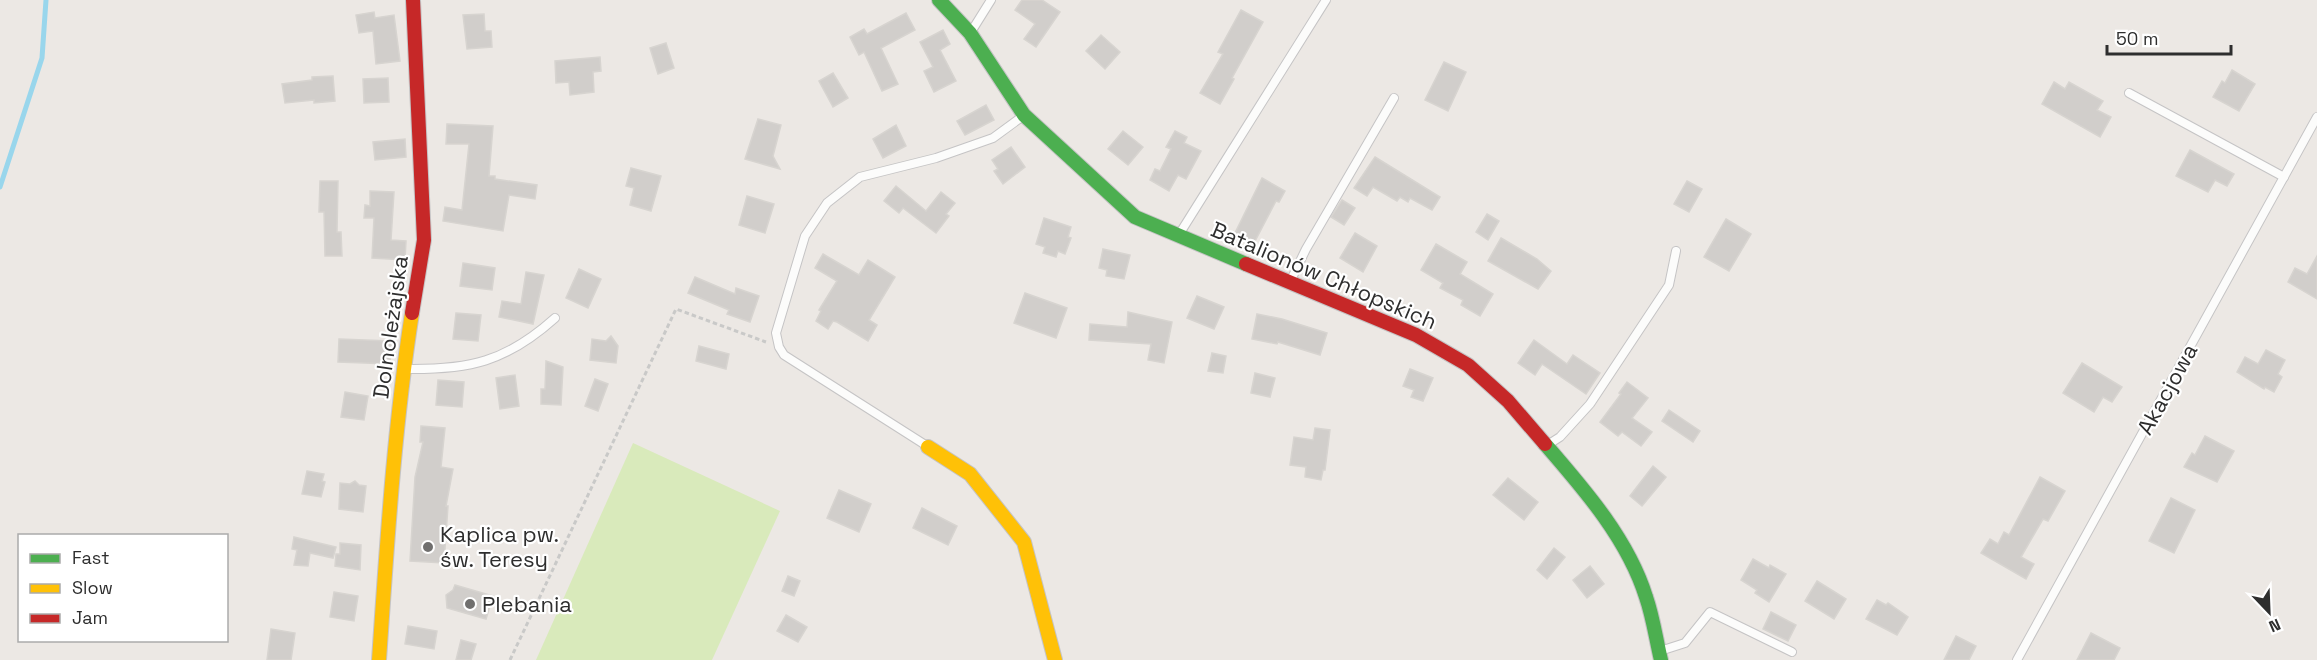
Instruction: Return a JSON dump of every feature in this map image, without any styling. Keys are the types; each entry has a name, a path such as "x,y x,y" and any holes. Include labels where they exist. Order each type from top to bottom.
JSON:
{"street":[{"name":"Dolnoleżajska","path":"379,660 390,499 403,369 424,240 413,0"},
{"name":"Batalionów Chłopskich","path":"939,0 970,33 1024,115 1135,217 1416,334 1468,365 1508,401 1548,446 1622,543 1646,596 1660,656"},
{"path":"928,447 970,474 1024,542 1055,660"}],"lane":[{"path":"970,33 991,0"},
{"path":"1179,236 1326,0"},
{"path":"2130,93 2284,177"},
{"path":"1289,283 1306,249 1394,98"},
{"path":"928,447 784,356 776,333 805,236 827,203 860,177 936,158 993,138 1024,115"},
{"name":"Akacjowa","path":"2017,660 2317,117"},
{"path":"1548,446 1560,437 1590,404 1669,285 1676,251"},
{"path":"403,369 464,366 508,353 532,339 555,318"},
{"path":"1660,656 1685,643 1710,612 1791,652"}],"path":[{"path":"510,660 676,309 779,347"}],"green space":[{"path":"633,443 780,511 712,660 536,660"}],"building":[{"path":"1022,0 1042,0 1060,12 1036,47 1024,39 1035,24 1015,10"},
{"path":"1241,10 1263,22 1220,104 1200,93 1223,54 1218,52"},
{"path":"374,12 375,18 394,15 400,61 376,64 373,31 359,33 356,15"},
{"path":"906,13 915,30 881,48 898,84 882,91 864,52 859,55 850,37 864,29 867,34"},
{"path":"484,14 485,31 491,31 492,47 467,49 463,15"},
{"path":"943,30 950,44 940,50 956,81 934,92 924,71 933,67 920,42"},
{"path":"1101,35 1120,52 1105,69 1086,51"},
{"path":"666,43 674,68 658,74 650,48"},
{"path":"600,57 601,71 593,72 594,92 570,95 569,82 556,83 555,61"},
{"path":"1444,62 1466,72 1448,111 1425,100"},
{"path":"2232,70 2255,84 2239,111 2213,97 2222,81 2225,83"},
{"path":"833,73 848,98 833,107 819,81"},
{"path":"333,76 335,101 314,103 314,100 285,103 282,84 312,80 312,77"},
{"path":"388,78 389,102 364,103 363,79"},
{"path":"2054,82 2065,89 2069,82 2103,101 2097,110 2111,117 2100,137 2042,104"},
{"path":"986,105 994,120 965,135 957,121"},
{"path":"758,119 781,125 773,156 780,169 745,159"},
{"path":"447,124 493,126 489,176 495,176 495,179 537,185 535,199 509,195 503,231 443,221 445,207 462,210 469,144 446,144"},
{"path":"896,125 906,146 883,158 873,139"},
{"path":"1123,131 1143,147 1128,165 1108,149"},
{"path":"1175,131 1187,137 1184,143 1201,151 1186,179 1178,175 1169,191 1150,180 1155,169 1160,171 1171,149 1166,147"},
{"path":"405,139 406,157 375,160 373,142"},
{"path":"1011,147 1025,167 1003,184 994,171 998,169 992,160"},
{"path":"2190,150 2234,174 2227,186 2215,180 2208,192 2176,176"},
{"path":"1375,157 1440,197 1432,210 1410,198 1408,202 1400,197 1397,201 1373,187 1367,196 1354,188"},
{"path":"631,168 661,176 651,211 630,205 634,188 626,186"},
{"path":"1262,178 1285,191 1279,202 1276,201 1253,245 1234,235"},
{"path":"320,181 338,181 337,232 341,232 342,256 325,256 324,212 319,212"},
{"path":"1687,181 1702,189 1689,212 1674,204"},
{"path":"896,186 926,211 941,192 955,203 946,214 949,216 936,233 903,208 899,213 884,201"},
{"path":"370,191 394,192 391,240 406,241 405,260 372,258 374,218 364,218 365,205 370,206"},
{"path":"747,196 774,204 765,233 739,225"},
{"path":"1342,200 1355,208 1344,225 1331,217"},
{"path":"1487,214 1499,221 1488,240 1476,232"},
{"path":"1044,218 1071,227 1068,237 1071,238 1065,254 1058,251 1056,257 1043,253 1045,247 1036,244"},
{"path":"1726,219 1751,234 1729,271 1704,257"},
{"path":"1355,233 1377,246 1363,272 1340,258"},
{"path":"1501,238 1537,259 1551,271 1538,289 1488,261"},
{"path":"1436,244 1467,262 1460,274 1493,294 1480,316 1461,305 1463,300 1440,288 1443,283 1421,270"},
{"path":"1103,249 1130,255 1124,279 1106,276 1107,270 1099,268"},
{"path":"823,254 859,275 868,260 895,277 869,320 877,325 868,341 837,322 833,321 828,329 816,321 821,311 819,310 837,281 815,268"},
{"path":"2317,256 2317,299 2288,282 2295,268 2307,274"},
{"path":"463,263 495,268 492,290 460,286"},
{"path":"579,269 601,279 588,308 566,298"},
{"path":"526,272 544,275 533,324 499,317 502,301 521,304"},
{"path":"695,277 735,294 736,288 759,296 750,322 727,314 729,310 688,293"},
{"path":"1025,293 1067,308 1056,338 1014,323"},
{"path":"1197,296 1224,307 1214,329 1187,318"},
{"path":"1128,312 1172,322 1164,363 1148,360 1151,344 1089,340 1090,324 1127,327"},
{"path":"456,313 481,315 478,341 453,339"},
{"path":"1257,314 1327,333 1320,355 1278,342 1277,344 1252,339"},
{"path":"611,336 618,346 616,363 590,360 592,339 606,341"},
{"path":"339,339 391,341 390,364 338,362"},
{"path":"1534,340 1567,364 1573,355 1600,373 1586,394 1542,364 1535,375 1518,363"},
{"path":"699,346 729,354 726,369 696,361"},
{"path":"2266,350 2285,360 2278,374 2282,377 2274,392 2265,387 2264,389 2237,372 2245,357 2258,364"},
{"path":"1212,353 1226,356 1223,373 1208,371"},
{"path":"546,361 563,367 561,405 541,404 541,389 545,389"},
{"path":"2082,363 2122,387 2112,402 2103,397 2094,412 2063,393"},
{"path":"1410,369 1433,378 1423,401 1411,397 1414,390 1403,386"},
{"path":"1255,373 1275,378 1270,397 1251,393"},
{"path":"515,375 519,406 500,409 496,378"},
{"path":"595,379 608,384 598,411 585,406"},
{"path":"438,380 464,382 462,407 436,405"},
{"path":"1627,382 1648,398 1632,418 1652,432 1641,446 1622,432 1618,436 1600,422"},
{"path":"345,392 368,396 364,420 341,417"},
{"path":"1669,410 1700,431 1693,442 1662,421"},
{"path":"421,426 445,428 441,467 453,469 446,506 448,506 444,563 410,561 415,477 423,442 420,442"},
{"path":"1315,428 1330,430 1325,470 1323,470 1321,480 1305,477 1306,467 1290,465 1294,437 1313,440"},
{"path":"2205,436 2234,451 2217,482 2184,467 2192,453 2195,455"},
{"path":"1653,466 1666,477 1642,506 1630,496"},
{"path":"307,471 324,474 322,481 325,482 321,497 302,494"},
{"path":"2040,477 2065,491 2048,521 2043,519 2021,557 2034,564 2026,579 1981,553 1990,539 1998,544 2004,532 2009,535"},
{"path":"1508,478 1538,502 1524,520 1493,495"},
{"path":"355,481 359,485 366,486 363,512 339,509 340,483 350,484"},
{"path":"839,490 871,504 859,532 827,518"},
{"path":"2171,498 2195,510 2174,553 2149,541"},
{"path":"922,508 957,526 948,545 913,528"},
{"path":"294,537 336,547 333,558 310,553 308,566 294,565 297,550 292,549"},
{"path":"340,543 361,545 360,570 335,566 336,554 340,554"},
{"path":"1554,548 1565,557 1547,579 1537,570"},
{"path":"1753,559 1786,574 1769,602 1755,593 1757,590 1741,580"},
{"path":"1590,566 1604,584 1587,598 1573,580"},
{"path":"788,576 800,581 794,596 782,591"},
{"path":"1817,581 1846,599 1834,619 1805,601"},
{"name":"Plebania","path":"455,585 493,596 486,619 447,608 446,595 453,590"},
{"path":"334,592 358,596 354,621 330,617"},
{"path":"1877,600 1886,605 1888,603 1908,617 1897,635 1866,619"},
{"path":"1771,612 1796,625 1788,641 1763,629"},
{"path":"786,615 807,627 798,642 777,631"},
{"path":"408,626 437,631 434,649 405,644"},
{"path":"271,629 295,633 291,660 267,660"},
{"path":"2091,633 2120,648 2114,660 2077,660"},
{"path":"1956,636 1976,646 1969,660 1944,660"},
{"path":"461,640 476,644 471,660 456,660"}],"waterway":[{"path":"0,187 42,58 46,0"}],"traffic: fast":[{"path":"939,0 970,33 1024,115 1135,217 1246,264"},
{"path":"1545,444 1589,497 1628,555 1653,620 1661,660"}],"traffic: slow":[{"path":"379,660 396,443 412,313"},
{"path":"928,447 970,474 1024,542 1055,660"}],"traffic: jam":[{"path":"412,313 424,240 413,0"},
{"path":"1246,264 1416,335 1468,365 1508,401 1545,444"}],"place":[{"name":"Kaplica pw. św. Teresy","path":"428,547"},
{"name":"Plebania","path":"470,604"}]}
